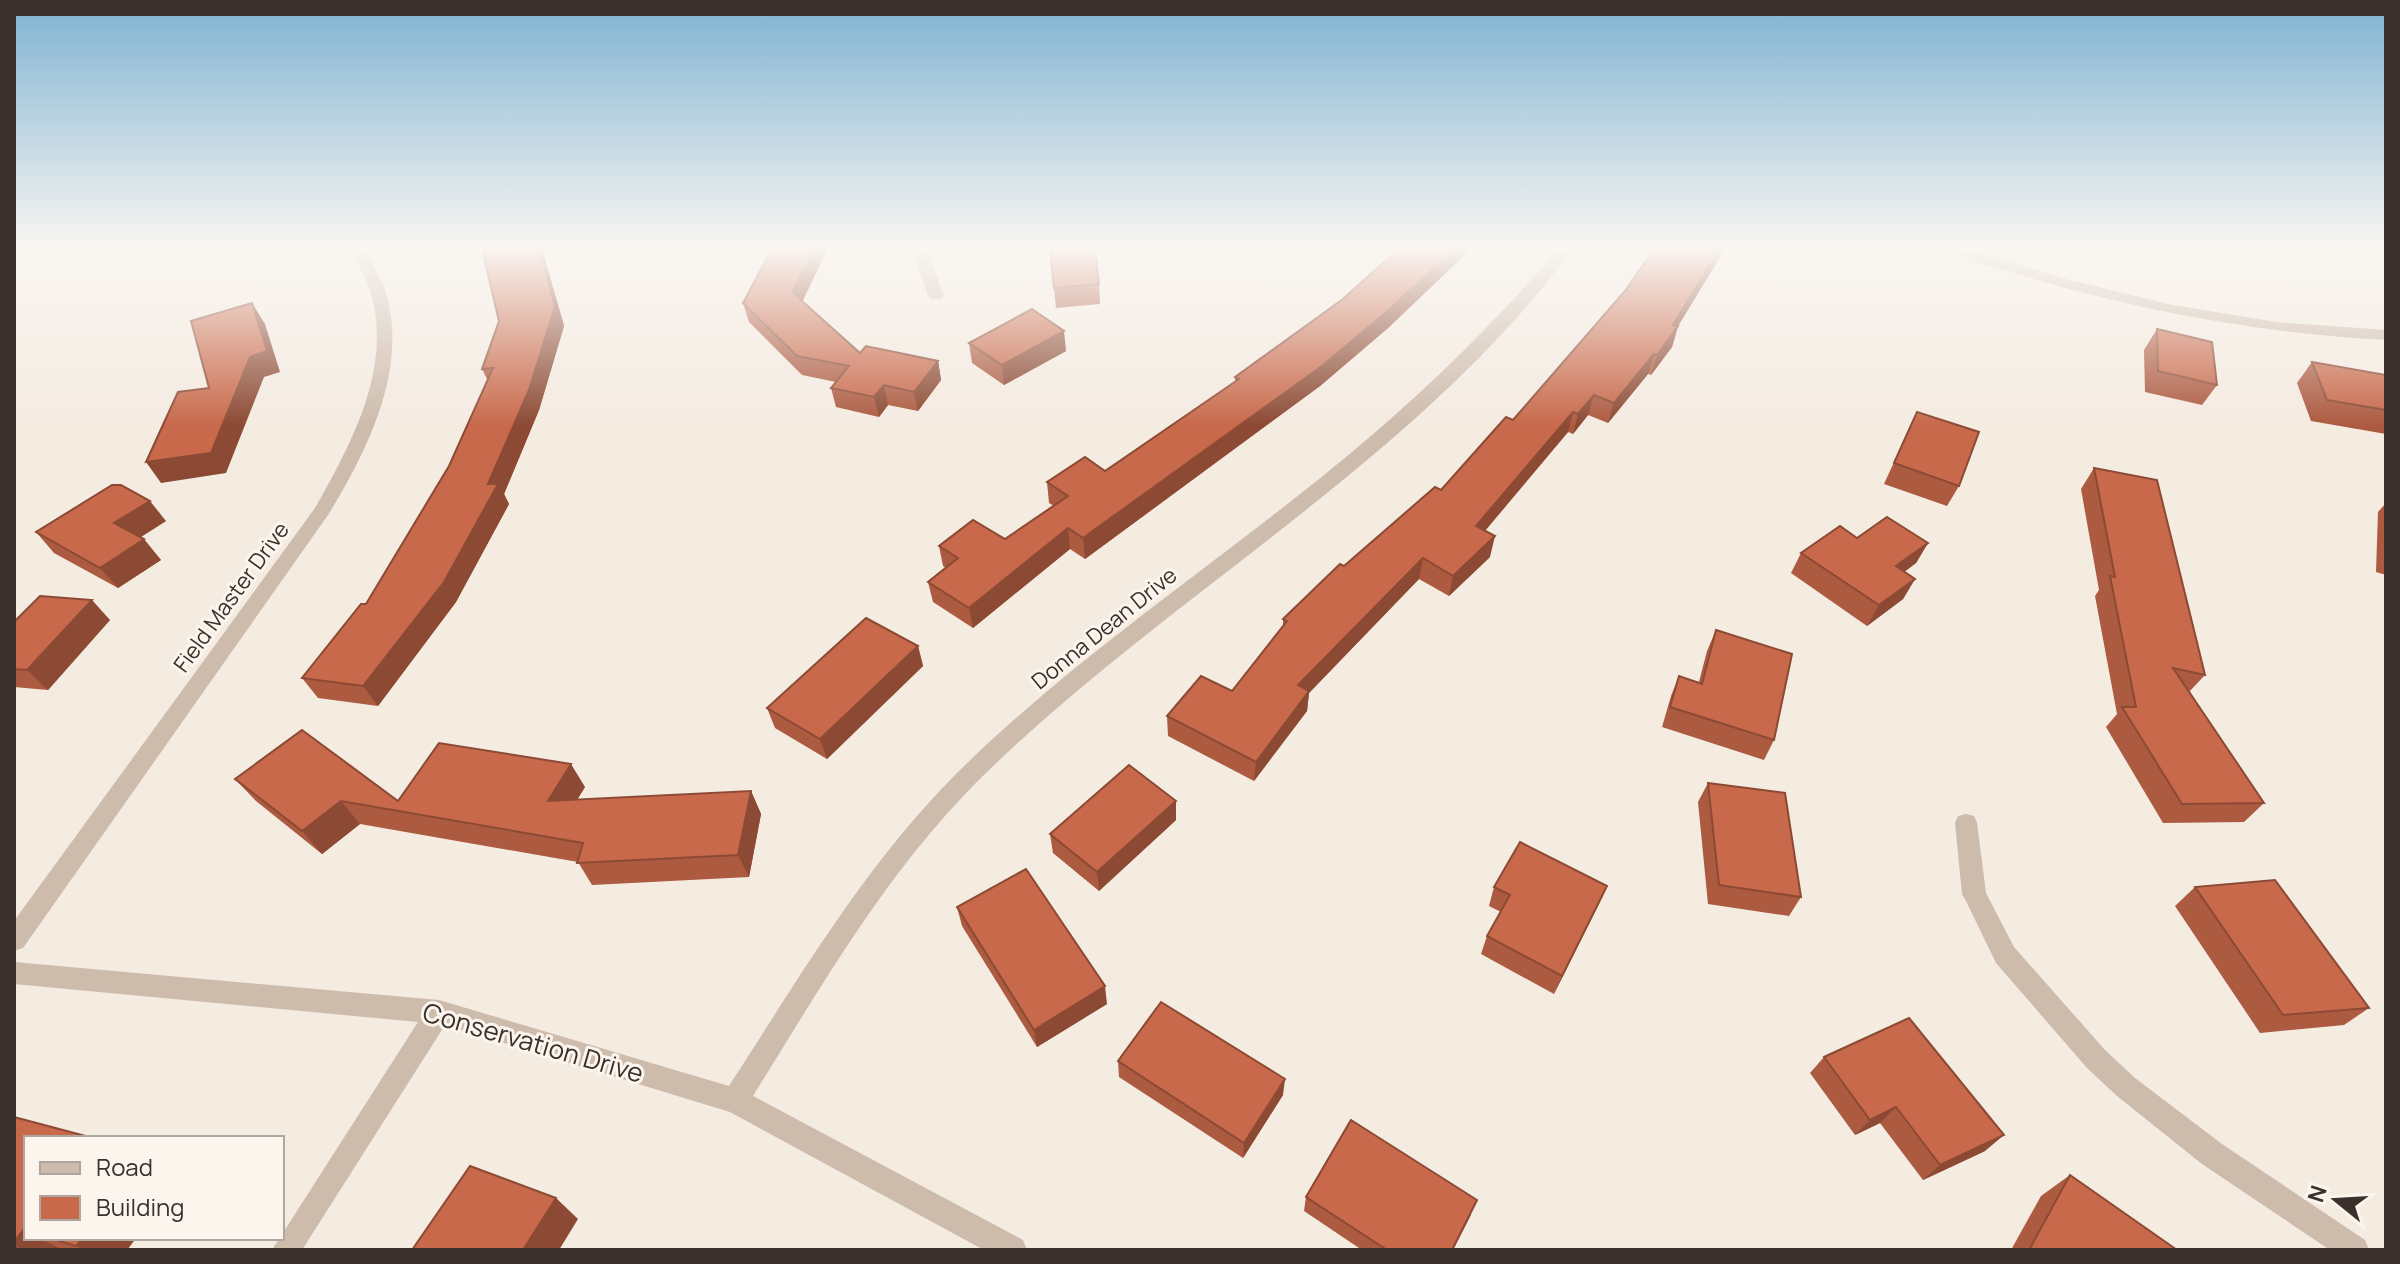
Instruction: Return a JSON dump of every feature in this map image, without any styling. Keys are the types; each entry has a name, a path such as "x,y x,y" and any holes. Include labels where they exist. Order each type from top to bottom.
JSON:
{"street":[{"name":"Field Master Drive","path":"14,940 322,511 346,470 364,432 383,368 383,308"},
{"name":"Donna Dean Drive","path":"735,1101 849,926 904,849 962,781 1060,693 1382,436 1468,359 1513,308"},
{"path":"2168,308 2293,329 2386,335"},
{"path":"1966,823 1974,894 2005,955 2096,1059 2126,1087 2212,1154 2355,1250"},
{"name":"Conservation Drive","path":"14,973 439,1012 735,1101 1013,1250"},
{"path":"286,1250 439,1012"}],"building":[{"path":"235,308 254,308 267,351 250,357 211,453 146,462 178,392 209,388 191,321"},
{"path":"496,308 554,308 529,390 488,484 498,484 444,582 363,686 302,678 361,604 366,604 449,466 493,368 482,369 499,321"},
{"path":"748,308 810,308 860,353 866,346 938,361 914,392 884,385 874,397 831,388 849,366 797,356"},
{"path":"1331,308 1391,308 1322,366 1083,538 1068,528 969,608 928,582 958,558 939,546 973,520 1005,539 1068,496 1047,482 1085,457 1105,471 1239,379 1235,377"},
{"path":"1610,308 1683,308 1673,325 1678,326 1657,355 1654,354 1614,403 1594,395 1578,414 1573,412 1476,526 1495,536 1453,576 1423,558 1298,685 1309,691 1256,762 1167,716 1201,676 1232,691 1287,621 1283,619 1340,564 1344,566 1435,487 1441,490 1506,417 1513,420"},
{"path":"1032,309 1064,331 1002,365 969,343"},
{"path":"2157,329 2212,342 2217,385 2158,371"},
{"path":"2312,362 2386,375 2386,410 2327,400"},
{"path":"1917,412 1979,432 1959,486 1894,463"},
{"path":"2094,468 2157,480 2205,675 2173,668 2264,803 2182,804 2122,707 2136,707 2110,576 2115,577"},
{"path":"112,485 121,485 150,501 114,523 144,539 100,568 36,532"},
{"path":"1887,517 1928,543 1896,566 1915,579 1879,605 1801,553 1840,526 1857,538"},
{"path":"40,596 92,600 27,670 14,669 14,622"},
{"path":"866,618 918,646 820,739 767,708"},
{"path":"1716,630 1792,654 1774,740 1670,707 1679,676 1702,684"},
{"path":"302,730 398,801 439,743 571,764 548,801 751,791 738,855 577,863 583,843 341,801 302,831 235,779"},
{"path":"1129,765 1176,801 1097,872 1050,834"},
{"path":"1708,783 1785,793 1801,897 1719,885"},
{"path":"1520,842 1607,886 1562,976 1487,936 1510,895 1494,887"},
{"path":"1026,869 1105,986 1034,1030 957,907"},
{"path":"2275,880 2369,1008 2283,1015 2195,887"},
{"path":"1161,1002 1285,1079 1244,1143 1118,1061"},
{"path":"1909,1018 2004,1135 1940,1165 1896,1107 1870,1120 1824,1057"},
{"path":"14,1117 85,1136 24,1136 24,1230 14,1242"},
{"path":"1351,1120 1477,1200 1452,1250 1387,1250 1306,1197"},
{"path":"470,1166 556,1198 523,1250 412,1250"},
{"path":"2070,1175 2177,1250 2029,1250"},
{"path":"56,1240 80,1240 76,1246"}]}
